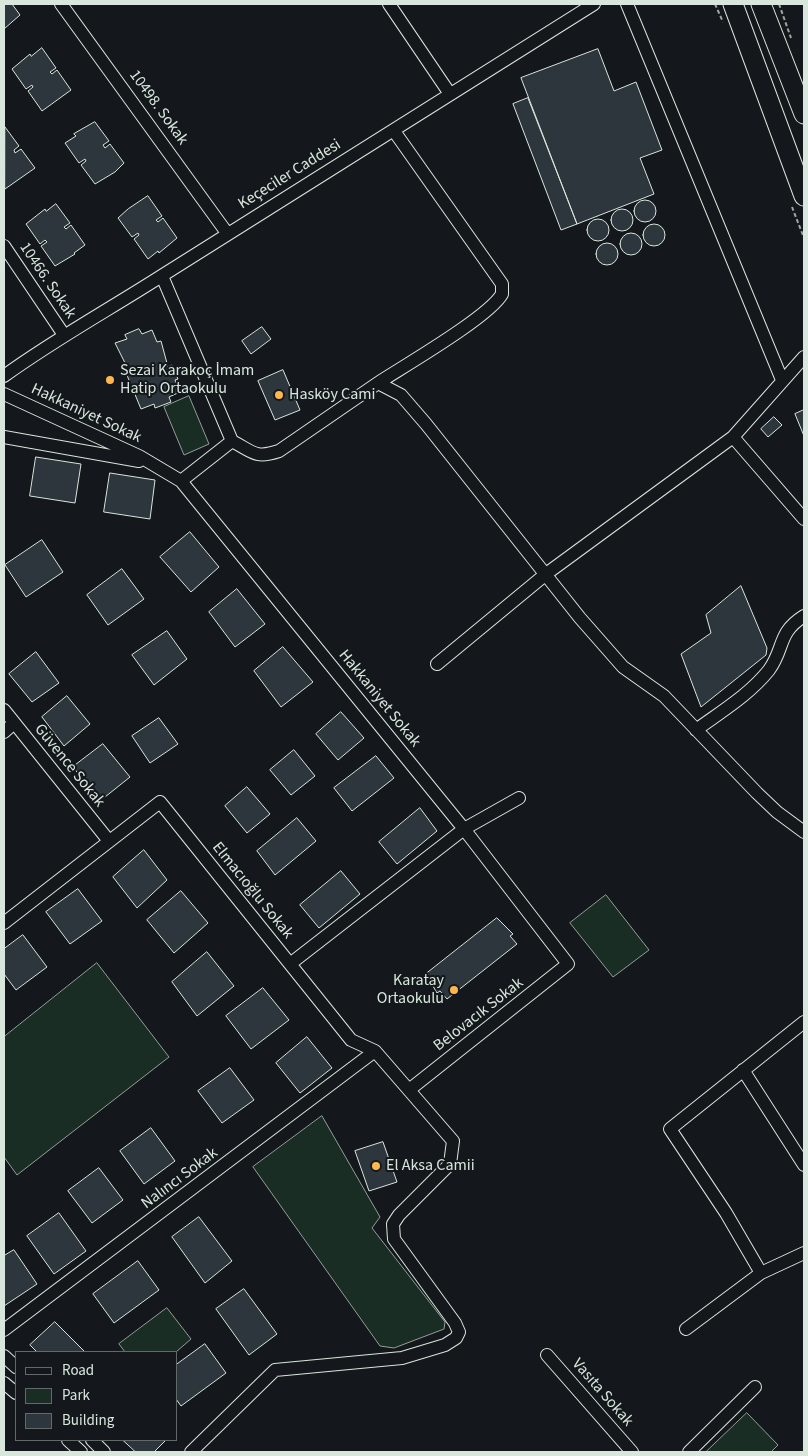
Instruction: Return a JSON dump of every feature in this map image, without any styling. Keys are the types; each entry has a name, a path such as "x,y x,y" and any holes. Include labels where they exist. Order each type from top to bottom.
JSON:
{"highway":[{"path":"733,4 804,196"},
{"path":"761,4 804,114"}],"street":[{"name":"10498. Sokak","path":"61,4 227,233"},
{"path":"389,4 450,94"},
{"name":"Keçeciler Caddesi","path":"4,374 594,4"},
{"path":"627,4 782,380"},
{"path":"162,276 232,441 258,456 279,451 472,321 491,307 502,294 502,284 394,131"},
{"name":"10466. Sokak","path":"4,246 64,335"},
{"path":"437,664 546,574 733,437 804,357"},
{"path":"378,383 401,395 580,618 624,667 664,696 770,806 804,832"},
{"name":"Hakkaniyet Sokak","path":"4,394 155,464 181,481 464,829 568,964"},
{"name":"Hakkaniyet Sokak","path":"4,437 155,464"},
{"path":"733,437 804,519"},
{"path":"181,481 232,441"},
{"path":"696,730 744,696 770,668 789,625 804,616"},
{"name":"Güvence Sokak","path":"4,710 109,841"},
{"path":"4,732 14,723"},
{"path":"290,964 464,829 519,798"},
{"name":"Elmacıoğlu Sokak","path":"4,923 160,802 351,1040 375,1051 453,1141 450,1164 399,1214 393,1224 394,1239 455,1323 459,1332 456,1338 445,1345 402,1358 275,1370 191,1452"},
{"name":"Belovacık Sokak","path":"409,1090 568,964"},
{"path":"761,1273 726,1213 670,1129 804,1022"},
{"name":"Nalıncı Sokak","path":"4,1330 375,1051"},
{"path":"743,1070 804,1165"},
{"path":"686,1330 761,1273 804,1253"},
{"name":"Vasıta Sokak","path":"547,1355 632,1452"},
{"path":"4,1356 15,1366"},
{"path":"4,1383 15,1392"},
{"path":"689,1452 755,1387"},
{"path":"69,1441 81,1452"},
{"path":"93,1441 104,1452"}],"green space":[{"path":"189,396 209,444 184,455 164,407"},
{"path":"606,895 649,950 613,977 570,923"},
{"path":"97,963 169,1057 17,1175 4,1157 4,1037"},
{"path":"322,1116 380,1217 372,1228 445,1322 444,1329 394,1348 380,1346 253,1167"},
{"path":"167,1308 191,1339 177,1351 124,1351 119,1344"},
{"path":"747,1413 778,1445 771,1452 706,1452"}],"building":[{"path":"4,4 12,4 20,15 4,29"},
{"path":"42,48 56,68 50,72 52,74 57,70 71,90 42,111 28,91 33,87 32,85 26,89 12,69 30,54 31,56"},
{"path":"598,49 614,91 636,82 662,150 640,158 654,194 577,224 521,78"},
{"path":"528,98 577,224 561,230 513,104"},
{"path":"95,122 109,141 103,145 105,148 110,144 124,163 115,172 95,184 81,165 86,161 85,159 79,163 65,143 76,136 74,134"},
{"path":"5,127 19,146 14,150 15,153 21,149 35,168 5,189"},
{"path":"148,196 162,216 156,220 158,222 163,218 177,238 159,253 158,251 148,259 134,239 139,235 138,233 132,237 118,218"},
{"path":"645,200 653,203 656,211 653,219 645,222 637,219 634,211 637,203"},
{"path":"56,204 70,223 64,227 66,229 71,225 85,245 75,254 55,266 41,246 47,242 45,240 40,244 26,224 45,209 46,211"},
{"path":"622,209 630,212 633,220 630,228 622,231 614,228 611,220 614,212"},
{"path":"598,219 606,222 609,230 606,238 598,241 590,238 587,230 590,222"},
{"path":"654,224 662,227 665,235 662,243 654,246 646,243 643,235 646,227"},
{"path":"631,233 639,236 642,244 639,252 631,255 623,252 620,244 623,236"},
{"path":"607,243 615,246 618,254 615,262 607,265 599,262 596,254 599,246"},
{"path":"262,327 271,339 251,354 242,341"},
{"path":"139,329 142,334 152,330 157,342 161,341 168,367 172,365 178,379 175,380 180,392 169,397 171,402 155,408 154,404 141,409 134,392 137,391 134,384 131,385 124,368 127,367 115,343 127,339 125,335"},
{"name":"Hasköy Cami","path":"283,370 300,410 275,420 258,381"},
{"path":"804,410 804,436 795,414"},
{"path":"774,417 782,425 768,437 761,429"},
{"path":"36,457 81,464 75,503 30,496"},
{"path":"110,473 155,480 150,519 104,512"},
{"path":"190,532 219,567 191,592 160,557"},
{"path":"42,540 63,572 26,597 5,565"},
{"path":"122,569 144,599 108,625 87,595"},
{"path":"741,586 767,648 766,655 701,707 681,654 711,633 706,615"},
{"path":"237,589 265,624 235,647 209,612"},
{"path":"167,631 187,659 154,685 132,655"},
{"path":"283,647 313,682 281,707 254,671"},
{"path":"36,652 59,683 32,702 9,674"},
{"path":"67,696 90,724 64,746 42,717"},
{"path":"341,712 364,738 338,760 316,734"},
{"path":"159,718 178,744 150,763 132,736"},
{"path":"103,744 130,777 100,801 73,767"},
{"path":"294,750 315,776 291,795 270,770"},
{"path":"376,756 394,778 352,811 334,788"},
{"path":"247,787 270,814 247,833 225,806"},
{"path":"420,808 437,831 397,864 379,842"},
{"path":"297,818 316,841 275,875 257,851"},
{"path":"144,850 167,880 137,908 113,877"},
{"path":"341,871 360,894 319,928 300,905"},
{"path":"78,889 102,921 70,944 46,912"},
{"path":"181,891 208,923 174,953 147,920"},
{"path":"497,918 513,934 510,936 517,944 447,999 440,991 437,993 426,974"},
{"path":"23,935 47,967 16,990 4,974 4,949"},
{"path":"207,952 234,986 197,1016 172,982"},
{"path":"263,988 289,1020 251,1049 226,1016"},
{"path":"307,1037 332,1068 300,1093 276,1063"},
{"path":"230,1068 254,1100 222,1123 198,1091"},
{"path":"151,1128 175,1161 144,1184 120,1151"},
{"name":"El Aksa Camii","path":"383,1142 397,1182 369,1191 355,1151"},
{"path":"99,1168 123,1200 92,1223 68,1191"},
{"path":"59,1213 86,1251 54,1274 27,1236"},
{"path":"199,1217 232,1261 205,1283 172,1237"},
{"path":"14,1250 37,1284 4,1306 4,1256"},
{"path":"138,1261 159,1290 114,1323 93,1294"},
{"path":"244,1289 277,1334 249,1355 216,1309"},
{"path":"55,1322 84,1351 36,1351 30,1345"},
{"path":"205,1344 226,1373 181,1406 178,1402 178,1364"},
{"path":"124,1441 165,1441 154,1452 136,1452"}],"place":[{"name":"Sezai Karakoç İmam Hatip Ortaokulu","path":"110,380"},
{"name":"Hasköy Cami","path":"279,395"},
{"name":"Karatay Ortaokulu","path":"454,990"},
{"name":"El Aksa Camii","path":"376,1166"}]}
